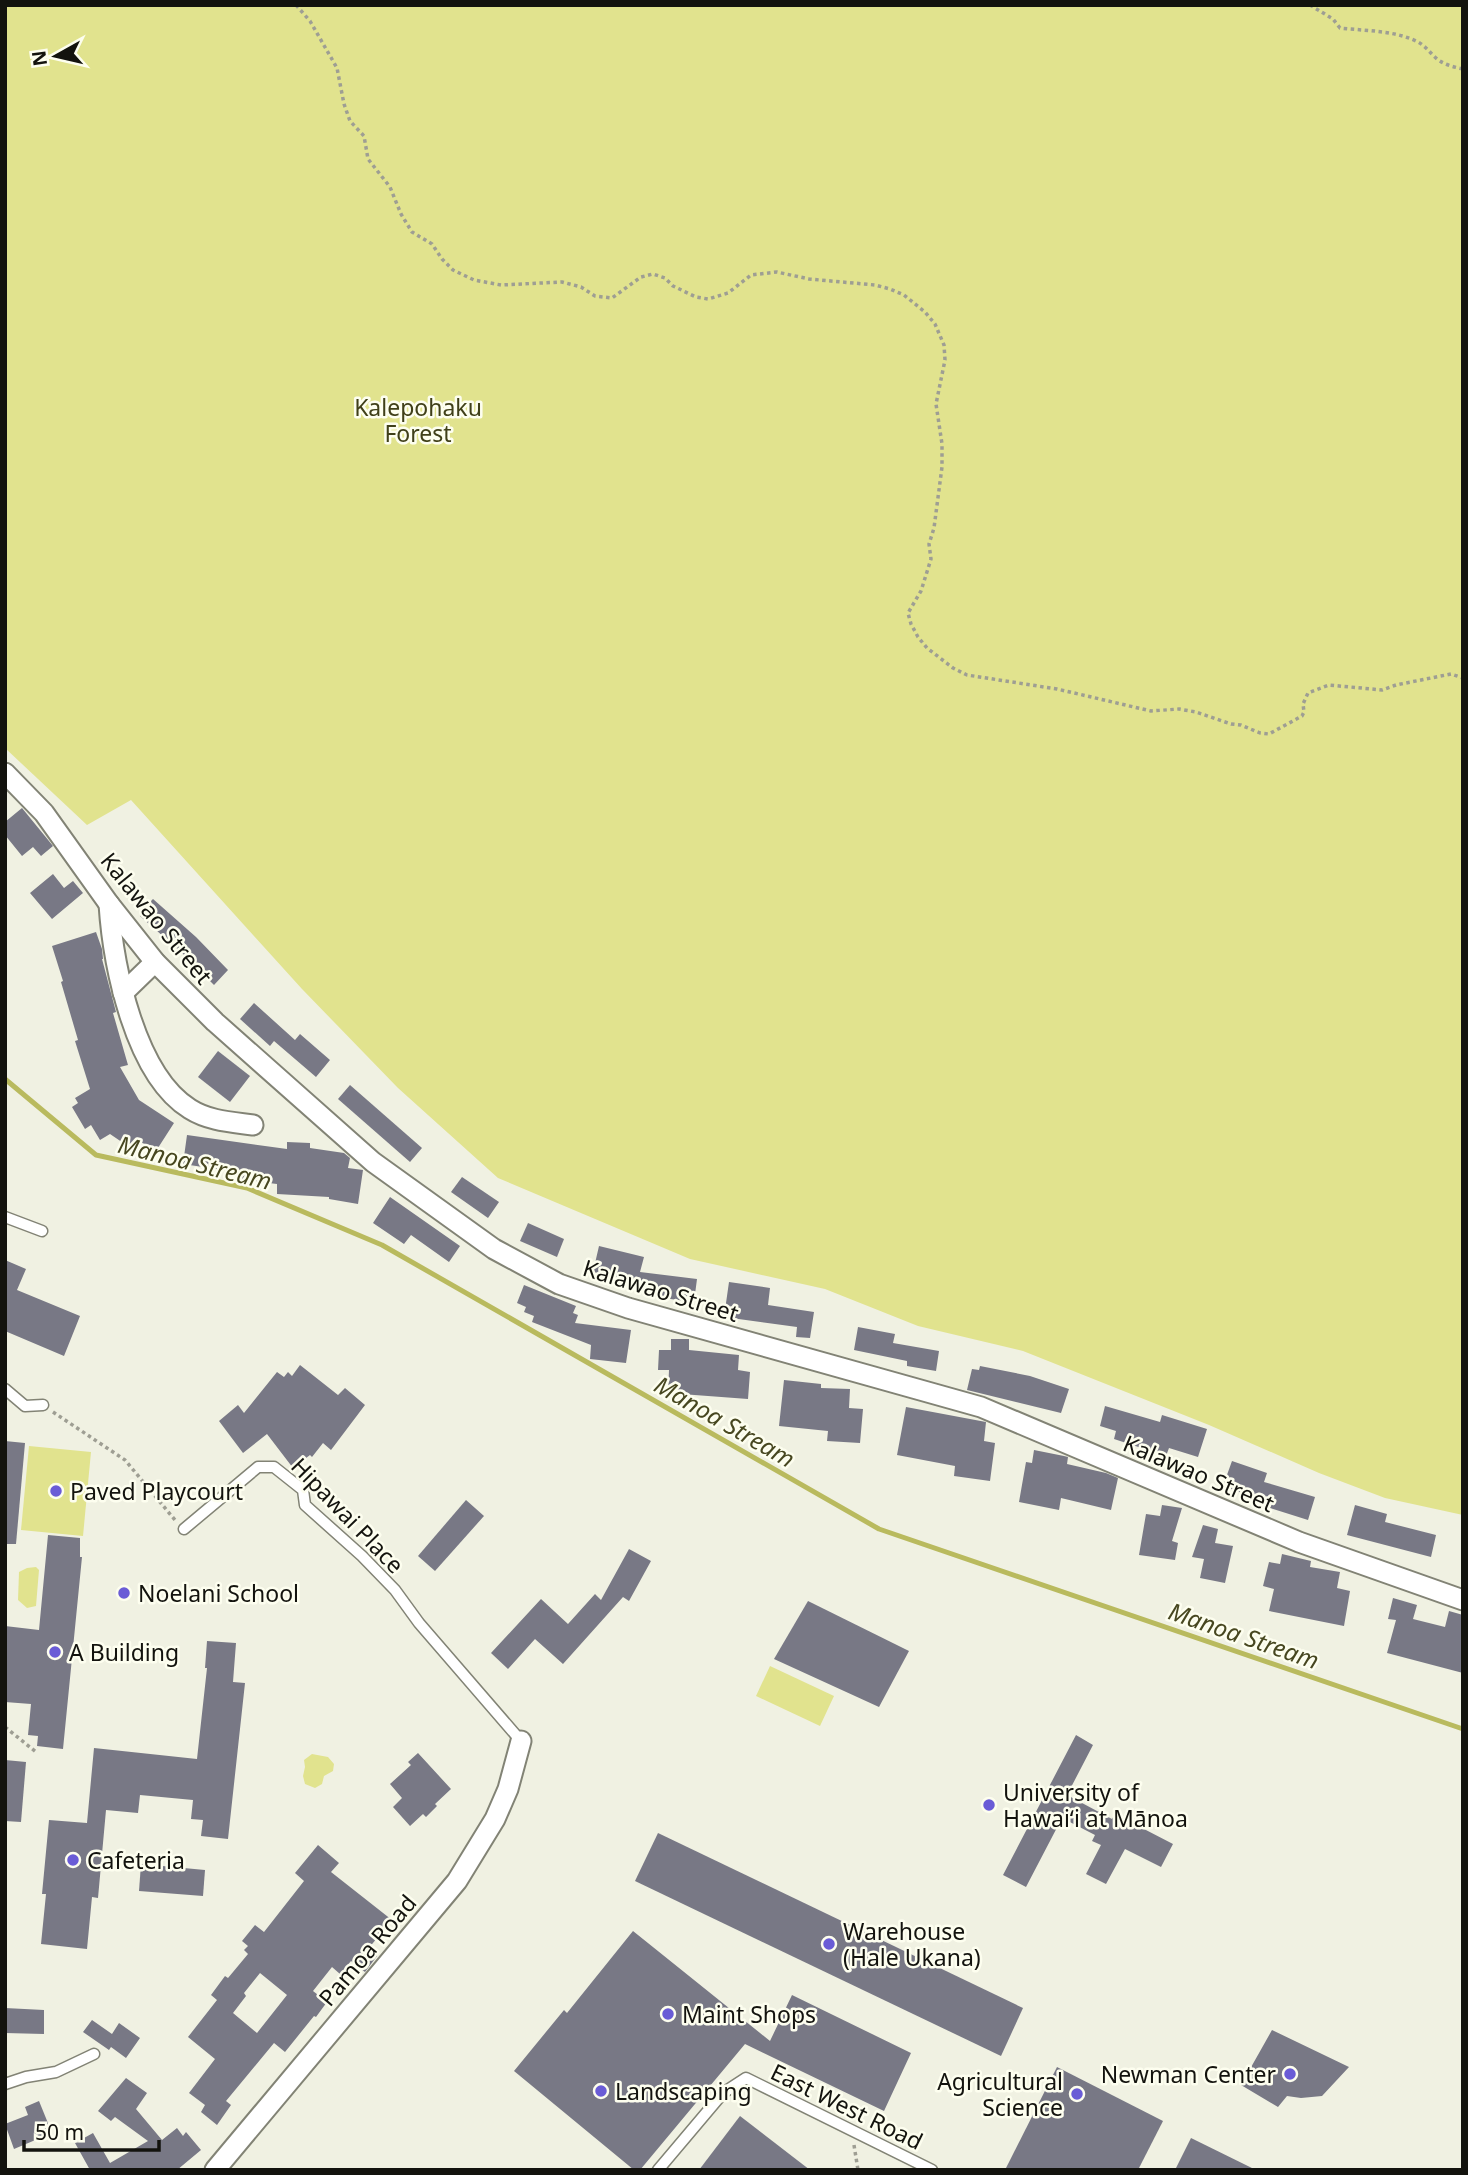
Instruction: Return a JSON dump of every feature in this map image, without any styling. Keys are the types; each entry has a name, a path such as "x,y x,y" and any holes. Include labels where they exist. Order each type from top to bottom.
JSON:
{"street":[{"name":"Kalawao Street","path":"5,773 44,813 109,904 155,962 215,1022 373,1162 494,1249 559,1284 628,1308 981,1407 1300,1542 1463,1600"},
{"path":"109,904 110,925 123,993 154,1073 170,1094 192,1110 213,1120 253,1125"},
{"path":"123,993 155,962"},
{"name":"Pamoa Road","path":"215,2170 457,1881 495,1819 508,1789 521,1741"}],"lane":[{"path":"5,1217 42,1231"},
{"path":"5,1389 24,1406 43,1405"},
{"name":"Hipawai Place","path":"184,1529 258,1467 274,1467 303,1490 305,1505 395,1590 419,1623 521,1741"},
{"path":"5,2084 56,2072 94,2054"},
{"name":"East West Road","path":"658,2170 723,2093 746,2078 932,2170"}],"path":[{"path":"296,5 310,21 337,68 344,104 350,121 364,136 368,159 390,187 412,232 432,244 453,270 474,280 501,285 562,282 595,296 612,298 641,277 653,274 665,278 685,292 708,299 728,293 751,275 777,272 808,279 875,285 890,289 904,295 925,312 935,324 944,345 945,360 936,404 942,444 942,467 934,528 929,544 931,559 921,591 908,613 918,637 927,648 953,668 967,675 1057,689 1151,712 1179,709 1196,712 1269,734 1302,716 1308,693 1329,685 1382,690 1451,674 1463,678"},
{"path":"1310,5 1333,19 1340,27 1389,32 1413,40 1445,64 1463,69"},
{"path":"43,1405 125,1460 184,1529"},
{"path":"5,1727 36,1752"},
{"path":"851,2130 858,2170"}],"green space":[{"name":"Kalepohaku Forest","path":"5,5 1463,5 1463,1515 1385,1498 1023,1351 918,1326 825,1289 690,1259 498,1178 398,1088 302,989 131,800 87,825 5,748"},
{"name":"Paved Playcourt","path":"29,1446 91,1452 83,1536 21,1530"},
{"path":"36,1567 39,1570 36,1606 27,1608 18,1600 19,1572"},
{"path":"770,1666 834,1696 820,1726 756,1696"},
{"path":"312,1754 328,1757 334,1764 333,1771 324,1776 322,1784 315,1788 305,1784 303,1776 304,1760"}],"building":[{"path":"22,808 53,846 41,856 33,847 22,856 5,835 5,822"},
{"path":"53,874 64,888 73,881 83,893 52,919 30,893"},
{"path":"153,899 228,970 214,985 140,916"},
{"path":"96,932 116,1012 113,1013 128,1065 120,1067 139,1100 174,1123 156,1151 141,1142 135,1151 110,1134 100,1140 91,1125 85,1129 72,1107 78,1103 75,1098 90,1089 75,1041 78,1040 52,946"},
{"path":"254,1003 295,1040 300,1034 330,1060 316,1077 274,1041 270,1046 240,1019"},
{"path":"218,1051 250,1076 230,1102 198,1077"},
{"path":"350,1085 422,1148 410,1162 338,1099"},
{"path":"187,1135 287,1149 287,1142 310,1143 310,1148 344,1153 350,1158 348,1168 363,1170 358,1204 329,1197 277,1194 277,1184 229,1178 229,1171 183,1164"},
{"path":"462,1177 499,1202 488,1218 451,1192"},
{"path":"390,1197 460,1246 449,1262 411,1235 404,1244 373,1223"},
{"path":"528,1223 564,1239 557,1257 520,1241"},
{"path":"599,1246 644,1257 640,1272 697,1279 694,1302 655,1297 656,1287 593,1272"},
{"path":"5,1260 26,1269 17,1290 80,1316 64,1356 5,1331"},
{"path":"729,1282 770,1288 768,1305 814,1312 810,1338 796,1337 797,1327 724,1317"},
{"path":"524,1285 576,1306 573,1313 578,1315 575,1323 631,1330 626,1363 590,1359 591,1345 532,1322 534,1316 524,1312 526,1307 517,1303"},
{"path":"858,1327 895,1334 893,1343 939,1351 936,1371 907,1366 907,1361 854,1350"},
{"path":"671,1339 689,1339 689,1350 739,1355 738,1370 750,1372 748,1399 668,1393 669,1370 658,1370 659,1350 671,1350"},
{"path":"300,1365 338,1395 345,1388 365,1405 331,1450 323,1443 312,1457 310,1455 293,1468 267,1434 243,1453 219,1421 238,1405 244,1413 277,1372 284,1377 288,1372 292,1376"},
{"path":"980,1366 1030,1376 1069,1389 1061,1413 967,1390 972,1369 979,1370"},
{"path":"784,1380 821,1384 821,1388 850,1389 849,1408 863,1409 860,1443 827,1441 828,1431 779,1426"},
{"path":"1105,1406 1160,1422 1162,1415 1207,1429 1198,1457 1169,1448 1166,1456 1114,1439 1116,1431 1100,1426"},
{"path":"906,1407 986,1422 984,1441 995,1443 990,1481 954,1476 955,1466 897,1455"},
{"path":"5,1441 25,1443 16,1544 5,1544"},
{"path":"1034,1450 1068,1457 1067,1464 1118,1478 1111,1510 1061,1498 1059,1510 1019,1502 1026,1462 1032,1463"},
{"path":"1232,1461 1267,1473 1264,1482 1315,1497 1308,1520 1270,1508 1272,1504 1223,1486"},
{"path":"466,1500 484,1516 435,1571 418,1556"},
{"path":"1162,1505 1182,1508 1172,1541 1178,1543 1175,1560 1139,1555 1146,1514 1160,1516"},
{"path":"1355,1505 1387,1514 1385,1522 1436,1535 1431,1557 1347,1535"},
{"path":"1203,1525 1218,1529 1215,1543 1233,1546 1225,1583 1200,1578 1204,1559 1192,1557"},
{"name":"A Building","path":"48,1535 80,1538 82,1557 63,1749 37,1746 38,1736 28,1735 31,1704 5,1702 5,1626 39,1630"},
{"path":"629,1549 651,1561 629,1601 623,1597 563,1664 535,1639 508,1669 491,1653 541,1599 568,1624 595,1594 601,1600"},
{"path":"1282,1554 1311,1561 1310,1567 1340,1572 1337,1588 1350,1591 1344,1626 1269,1611 1274,1589 1263,1586 1269,1562 1280,1564"},
{"path":"1393,1598 1417,1605 1413,1619 1445,1627 1449,1611 1463,1615 1463,1673 1387,1653 1396,1620 1388,1619"},
{"path":"808,1601 909,1651 879,1707 774,1659"},
{"path":"207,1641 236,1643 233,1682 245,1683 228,1839 201,1836 203,1820 191,1819 193,1800 140,1795 138,1813 106,1810 98,1898 92,1897 87,1949 41,1944 46,1894 42,1894 49,1820 87,1823 94,1748 197,1759 207,1668"},
{"path":"1076,1735 1093,1745 1067,1795 1112,1819 1115,1814 1173,1844 1161,1867 1125,1849 1106,1884 1086,1874 1101,1845 1092,1841 1095,1835 1062,1818 1026,1887 1003,1875"},
{"path":"418,1753 451,1789 426,1817 423,1814 410,1826 393,1807 402,1798 390,1784 411,1765 408,1762"},
{"path":"5,1760 26,1762 21,1822 5,1821"},
{"name":"Warehouse (Hale Ukana)","path":"658,1833 1023,2008 1001,2056 635,1881"},
{"path":"318,1845 339,1863 331,1872 392,1920 368,1949 377,1956 365,1972 351,1961 340,1974 332,1967 313,1991 327,2002 285,2052 274,2043 226,2101 231,2105 217,2125 201,2112 205,2105 189,2093 215,2059 188,2037 217,2000 211,1995 225,1976 228,1978 248,1954 244,1950 248,1946 242,1941 255,1925 264,1932 304,1881 295,1873","holes":["260,1973 287,1995 257,2033 233,2013"]},
{"path":"141,1864 205,1870 203,1896 139,1891"},
{"path":"633,1931 770,2041 792,1995 911,2053 884,2111 745,2044 640,2170 634,2170 514,2071 564,2010 567,2013"},
{"path":"5,2008 44,2010 44,2034 5,2033"},
{"path":"92,2020 112,2034 119,2023 140,2038 126,2058 83,2032"},
{"name":"Newman Center","path":"1272,2030 1349,2067 1322,2096 1287,2096 1278,2107 1241,2085"},
{"name":"Agricultural Science","path":"1057,2067 1163,2121 1138,2170 1005,2170"},
{"path":"126,2078 147,2093 136,2109 162,2140 177,2128 183,2136 186,2132 201,2150 177,2170 90,2170 75,2143 93,2133 110,2163 148,2141 115,2117 111,2121 98,2111"},
{"path":"39,2101 52,2133 14,2149 5,2124 28,2115 25,2107"},
{"path":"740,2116 810,2170 699,2170"},
{"path":"1191,2138 1256,2170 1175,2170"}],"waterway":[{"name":"Manoa Stream","path":"5,1079 96,1155 247,1188 382,1245 879,1529 1463,1729"}],"place":[{"name":"Paved Playcourt","path":"56,1491"},
{"name":"Noelani School","path":"124,1593"},
{"name":"A Building","path":"55,1652"},
{"name":"University of Hawaiʻi at Mānoa","path":"989,1805"},
{"name":"Cafeteria","path":"73,1860"},
{"name":"Warehouse (Hale Ukana)","path":"829,1944"},
{"name":"Maint Shops","path":"668,2014"},
{"name":"Newman Center","path":"1290,2074"},
{"name":"Landscaping","path":"601,2091"},
{"name":"Agricultural Science","path":"1077,2094"}]}
